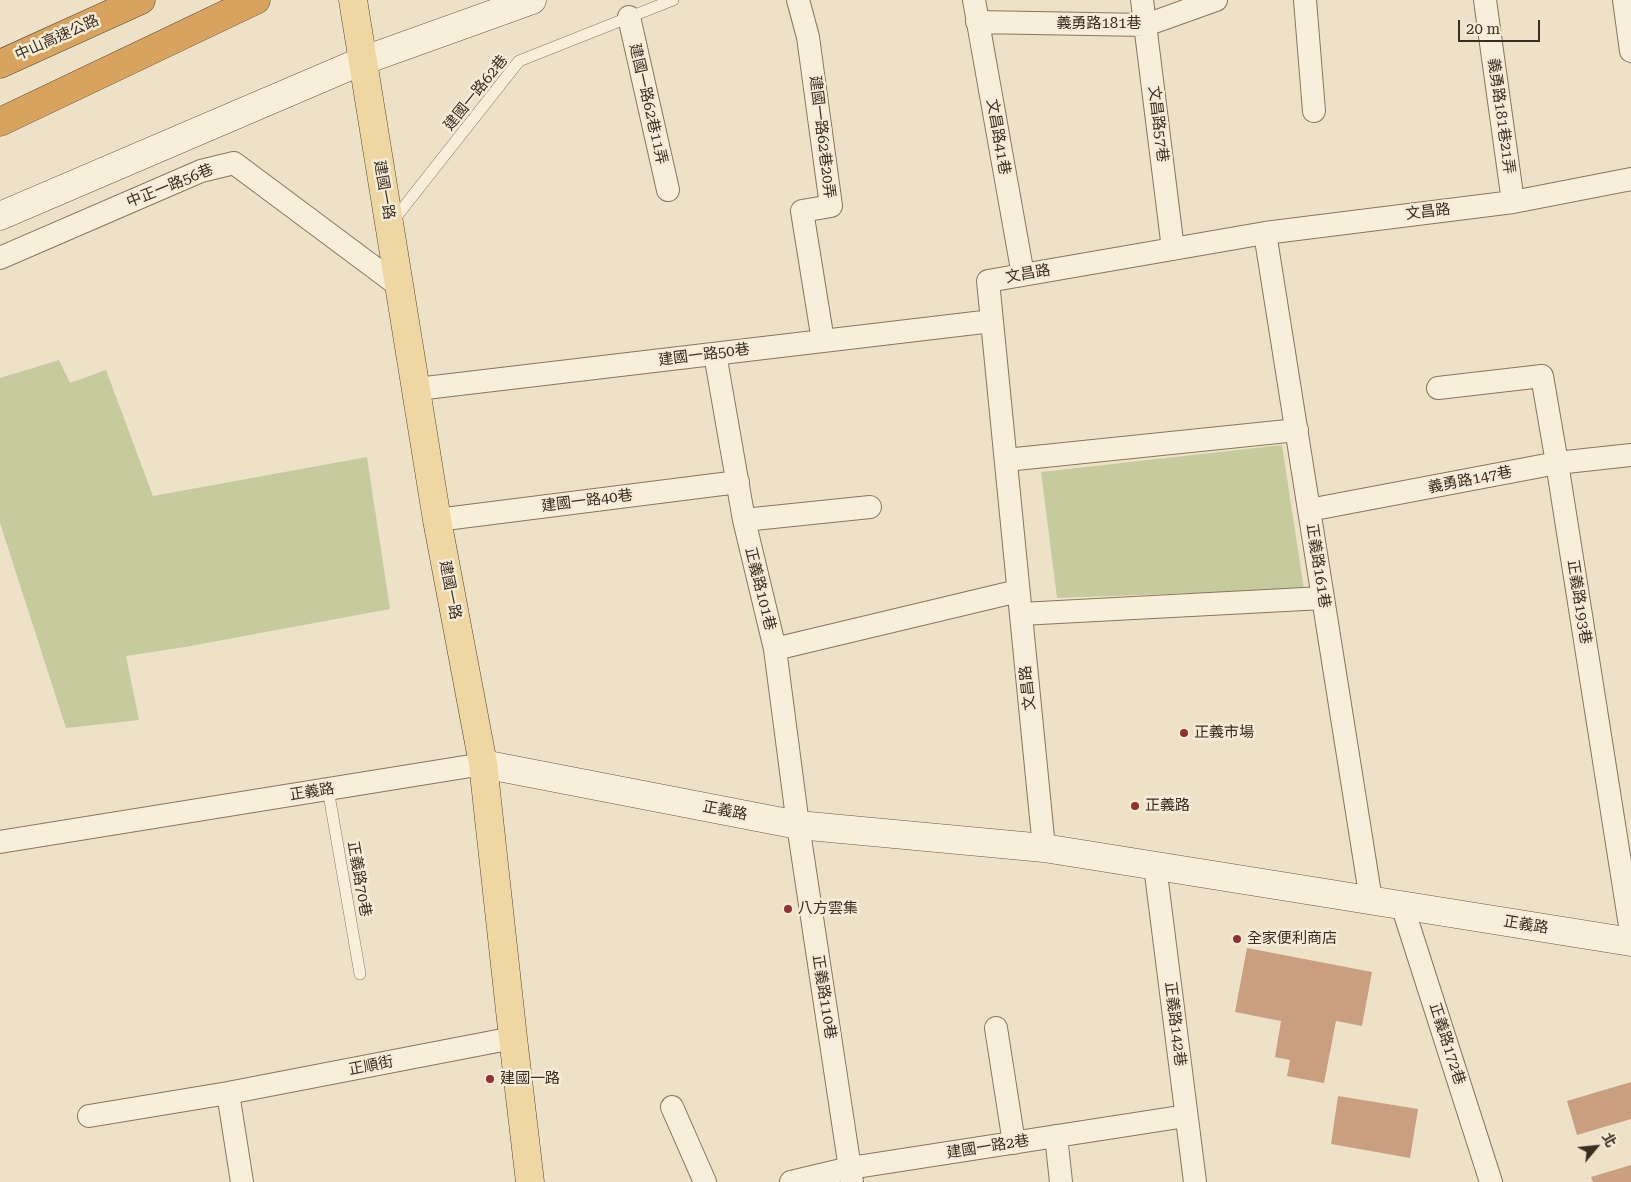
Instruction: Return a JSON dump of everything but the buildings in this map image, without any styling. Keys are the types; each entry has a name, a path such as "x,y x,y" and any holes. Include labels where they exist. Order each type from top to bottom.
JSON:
{"highway":[{"name":"中山高速公路","path":"0,64 141,0"},
{"path":"0,122 256,0"}],"main road":[{"name":"建國一路","path":"353,0 437,520 483,764 530,1182"}],"street":[{"path":"0,216 362,61 532,0"},
{"name":"建國一路62巷20弄","path":"798,0 808,37 831,206 802,211 823,341"},
{"name":"文昌路41巷","path":"974,0 1023,275"},
{"name":"文昌路57巷","path":"1142,0 1173,249"},
{"name":"義勇路181巷","path":"978,22 1146,25 1216,0"},
{"path":"1305,0 1314,111"},
{"name":"義勇路181巷21弄","path":"1485,0 1513,202"},
{"path":"1624,0 1631,51"},
{"name":"建國一路62巷11弄","path":"629,17 668,190"},
{"name":"中正一路56巷","path":"0,258 201,171 234,163 400,286"},
{"name":"文昌路","path":"1044,848 988,281 1265,233 1513,202 1631,179"},
{"name":"正義路161巷","path":"1265,233 1371,900"},
{"name":"建國一路50巷","path":"417,389 992,321"},
{"name":"正義路101巷","path":"715,354 744,520 775,649 798,825"},
{"name":"正義路193巷","path":"1438,388 1542,376 1631,932"},
{"path":"1006,460 1297,430"},
{"name":"義勇路147巷","path":"1309,510 1557,463 1631,455"},
{"name":"建國一路40巷","path":"437,520 738,482"},
{"path":"744,520 870,507"},
{"path":"775,649 1018,591"},
{"path":"1021,614 1323,598"},
{"name":"正義路","path":"0,842 483,764 798,825 1044,848 1631,942"},
{"name":"正義路110巷","path":"798,825 851,1175"},
{"name":"正義路142巷","path":"1155,866 1195,1182"},
{"name":"正義路172巷","path":"1402,906 1491,1182"},
{"path":"996,1028 1014,1143"},
{"name":"正順街","path":"89,1116 228,1093 513,1038"},
{"path":"228,1093 242,1182"},
{"path":"672,1107 704,1182"},
{"name":"建國一路2巷","path":"791,1182 851,1175 1014,1143 1186,1116"},
{"path":"1056,1136 1061,1182"}],"lane":[{"name":"建國一路62巷","path":"390,225 519,61 673,0"},
{"name":"正義路70巷","path":"328,789 360,974"}],"green space":[{"path":"59,360 70,383 106,370 153,496 367,457 390,609 126,656 139,720 66,728 0,523 0,378"},
{"path":"1282,445 1304,589 1057,598 1041,472"}],"place":[{"name":"正義市場","path":"1184,733"},
{"name":"正義路","path":"1135,806"},
{"name":"八方雲集","path":"788,909"},
{"name":"全家便利商店","path":"1237,939"},
{"name":"建國一路","path":"490,1079"}]}
